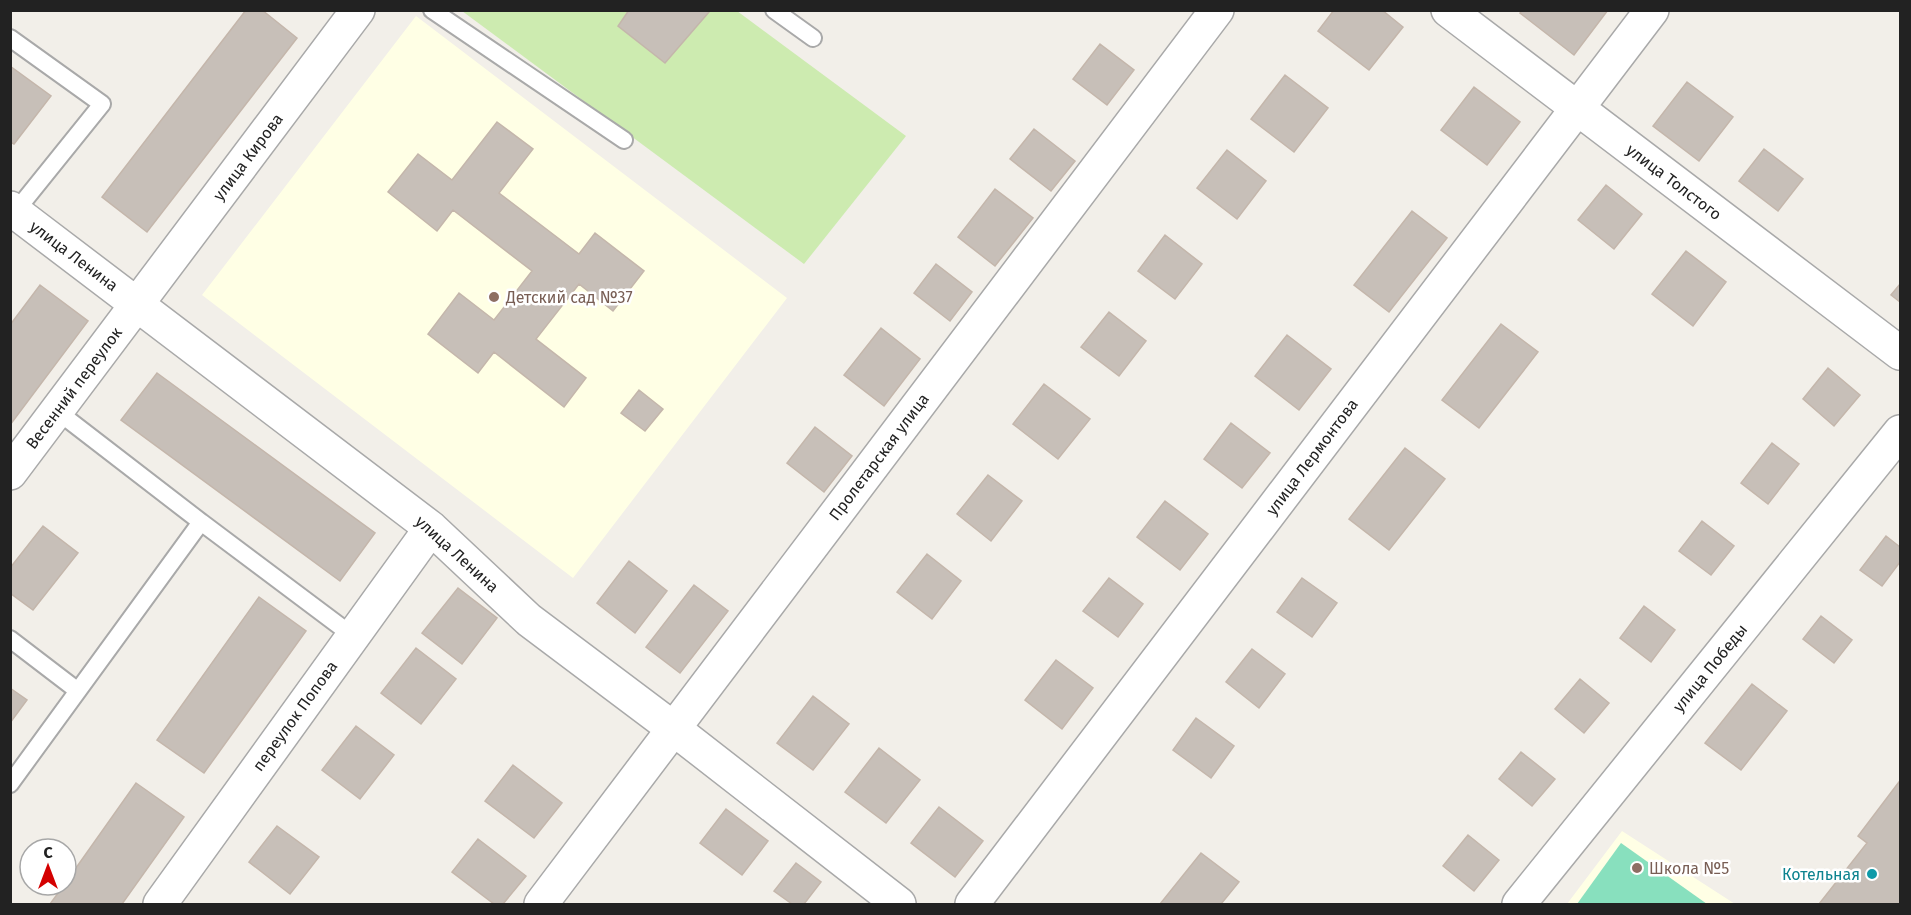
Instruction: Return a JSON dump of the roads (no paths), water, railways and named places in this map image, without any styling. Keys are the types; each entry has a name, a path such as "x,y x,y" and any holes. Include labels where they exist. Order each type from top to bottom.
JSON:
{"street":[{"name":"улица Кирова","path":"137,303 358,10"},
{"name":"Пролетарская улица","path":"541,904 1217,10"},
{"name":"улица Толстого","path":"1448,10 1900,353"},
{"name":"улица Лермонтова","path":"972,904 1652,10"},
{"name":"улица Ленина","path":"13,210 431,528 529,620 674,729 899,904"},
{"name":"Весенний переулок","path":"10,473 137,303"},
{"name":"улица Победы","path":"1519,904 1900,432"},
{"name":"переулок Попова","path":"160,904 431,528"}],"lane":[{"path":"432,10 624,140"},
{"path":"774,10 813,38"},
{"path":"10,38 102,104 13,210"},
{"path":"57,411 353,636"},
{"path":"10,784 201,522"},
{"path":"10,639 78,691"}],"place":[{"name":"Детский сад №37","path":"494,297"},
{"name":"Школа №5","path":"1637,868"},
{"name":"Котельная","path":"1872,874"}]}
